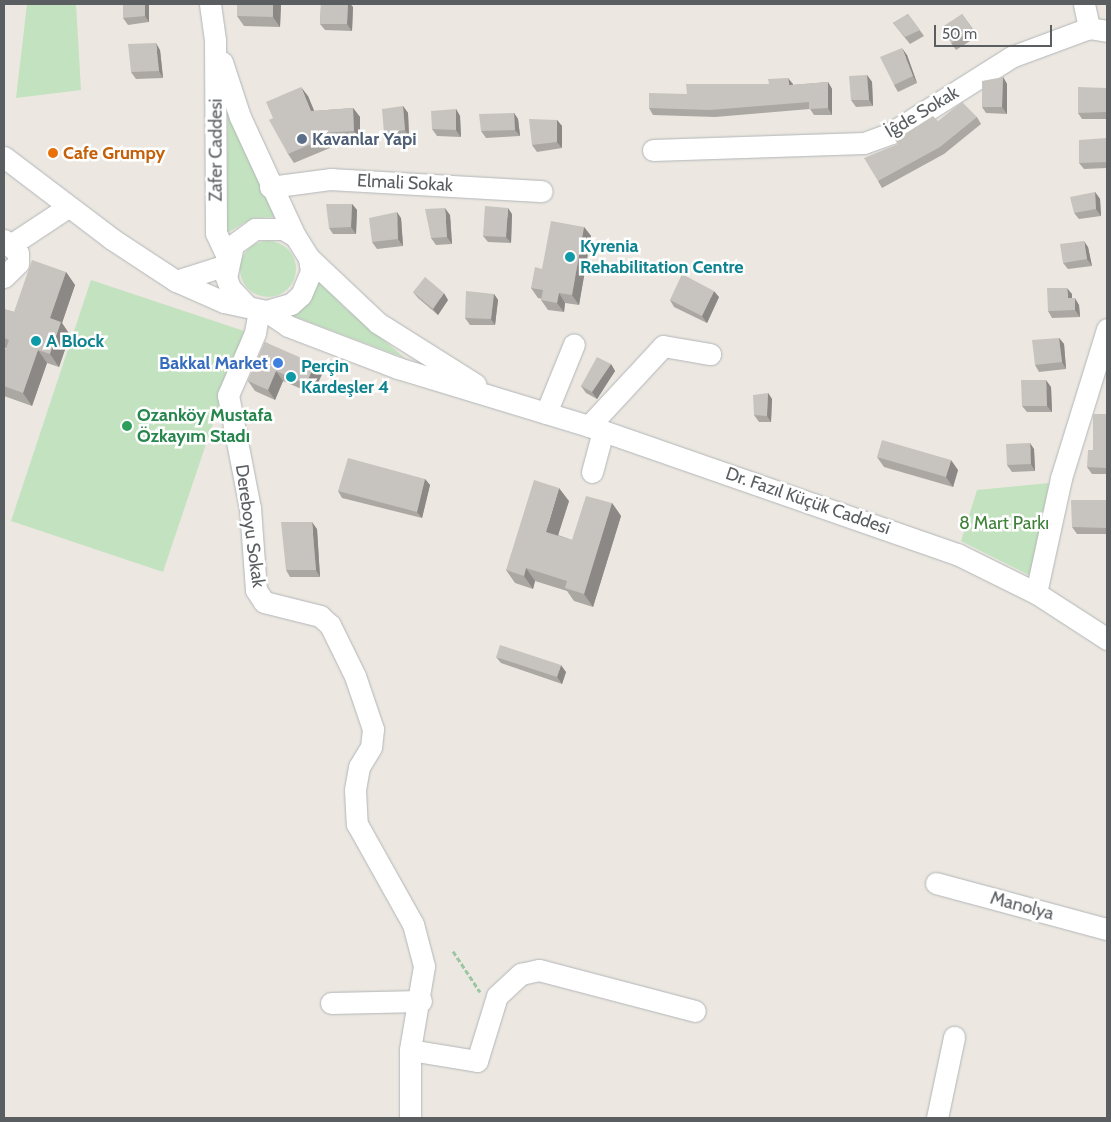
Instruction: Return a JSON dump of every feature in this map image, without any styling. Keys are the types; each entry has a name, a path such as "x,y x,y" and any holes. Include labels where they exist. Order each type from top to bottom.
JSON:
{"street":[{"name":"Zafer Caddesi","path":"210,4 215,40 216,233 226,261"},
{"path":"1084,4 1098,29"},
{"name":"İĝde Sokak","path":"653,150 864,143 890,133 1011,57 1098,29"},
{"name":"Zafer Caddesi","path":"215,40 240,118 270,187 295,236"},
{"name":"Dr. Fazıl Küçük Caddesi","path":"4,157 68,207 176,281 224,302 257,309 288,326 398,368 596,429 895,530 957,554 1036,593 1107,639"},
{"name":"Elmali Sokak","path":"270,187 331,179 542,191"},
{"path":"4,277 18,264 8,242 68,207"},
{"path":"255,228 282,229 295,236 309,258 311,271 301,295 291,304 257,309 230,288 226,261 233,245 255,228"},
{"name":"Dr. Fazıl Küçük Caddesi","path":"309,258 378,323 493,396"},
{"path":"176,281 226,261"},
{"name":"Dereboyu Sokak","path":"257,309 255,333 228,395 250,508 256,590 264,602 320,616 330,625 355,676 373,729 372,747 359,767 355,790 358,824 414,924 424,966 421,1001 410,1050 410,1118"},
{"path":"1036,593 1061,478 1098,386 1107,329"},
{"path":"546,413 574,344"},
{"path":"592,472 596,429 662,346 710,354"},
{"name":"Manolya","path":"936,883 1107,929"},
{"path":"410,1050 477,1061 497,996 510,982 539,970 695,1011"},
{"path":"331,1003 421,1001"},
{"path":"937,1118 954,1037"}],"path":[{"path":"454,950 492,1012"}],"green space":[{"path":"27,4 76,4 81,90 16,98"},
{"path":"228,110 276,217 253,218 227,233"},
{"path":"263,241 273,241 288,249 294,258 296,269 294,280 288,289 273,297 263,297 252,292 245,285 240,274 240,264 245,253 252,246"},
{"name":"Ozanköy Mustafa Özkayım Stadı","path":"91,280 244,331 163,572 11,521"},
{"path":"319,282 344,307 405,358 293,316 313,295"},
{"name":"8 Mart Parkı","path":"1049,483 1031,576 961,541 977,490"}],"building":[{"path":"123,4 145,4 145,16 123,18"},
{"path":"237,4 273,4 273,17 237,16"},
{"path":"321,4 348,4 347,24 320,24"},
{"path":"908,14 920,30 905,37 893,23"},
{"path":"962,14 973,30 951,43 942,27"},
{"path":"156,43 159,71 131,72 128,44"},
{"path":"902,48 913,76 894,85 880,57"},
{"path":"867,75 869,100 851,100 849,76"},
{"path":"1003,77 1002,107 982,107 982,81"},
{"path":"788,78 789,85 828,82 828,108 809,109 809,102 710,110 649,108 649,93 687,94 686,84 769,84 768,79"},
{"path":"301,87 311,111 353,108 354,131 321,133 323,139 288,154 269,120 273,118 266,102"},
{"path":"1078,87 1107,88 1107,112 1078,113"},
{"path":"962,102 977,117 940,147 878,181 864,158 898,144 895,140 933,116 938,121"},
{"path":"403,106 405,130 384,133 382,109"},
{"path":"456,109 456,130 432,129 431,111"},
{"path":"514,113 515,130 481,131 479,114"},
{"path":"529,119 557,120 557,142 532,145"},
{"path":"1107,138 1107,162 1079,163 1079,140"},
{"path":"1095,192 1096,209 1074,213 1070,197"},
{"path":"326,204 352,204 351,227 329,228"},
{"path":"485,206 508,208 506,237 483,236"},
{"path":"445,208 447,237 431,238 425,209"},
{"path":"397,212 398,239 372,242 369,218"},
{"name":"Kyrenia Rehabilitation Centre","path":"551,221 584,227 572,295 559,293 557,303 541,300 543,290 531,288 535,267 542,269"},
{"path":"1084,241 1087,259 1063,263 1060,244"},
{"name":"A Block","path":"32,260 66,272 50,318 61,322 50,354 38,350 23,393 4,386 4,354 9,340 4,338 4,309 14,312"},
{"path":"682,274 714,291 702,316 670,300"},
{"path":"425,277 444,293 433,309 413,292"},
{"path":"1047,288 1067,288 1068,298 1075,298 1075,310 1048,311"},
{"path":"466,291 494,294 491,319 465,318"},
{"path":"1059,338 1062,362 1035,365 1032,340"},
{"path":"265,342 315,364 306,384 276,371 268,390 248,381"},
{"path":"597,357 611,364 592,392 581,386"},
{"path":"1021,380 1046,380 1047,406 1022,406"},
{"path":"768,393 767,416 754,415 753,395"},
{"path":"1093,414 1107,414 1107,468 1087,467 1088,450 1093,450"},
{"path":"882,440 951,460 946,477 877,457"},
{"path":"1030,443 1031,464 1007,465 1006,444"},
{"path":"348,458 425,479 417,512 338,491"},
{"path":"534,480 559,488 546,532 572,540 586,496 612,503 584,594 565,588 567,581 526,568 524,576 506,570"},
{"path":"1071,500 1107,500 1107,528 1072,527"},
{"path":"281,522 312,522 316,570 286,570"},
{"path":"500,645 561,665 557,677 496,657"}],"place":[{"name":"Kavanlar Yapi","path":"302,139"},
{"name":"Cafe Grumpy","path":"53,153"},
{"name":"Kyrenia Rehabilitation Centre","path":"570,257"},
{"name":"A Block","path":"36,341"},
{"name":"Bakkal Market","path":"278,363"},
{"name":"Perçin Kardeşler 4","path":"291,377"},
{"name":"Ozanköy Mustafa Özkayım Stadı","path":"127,426"}]}
